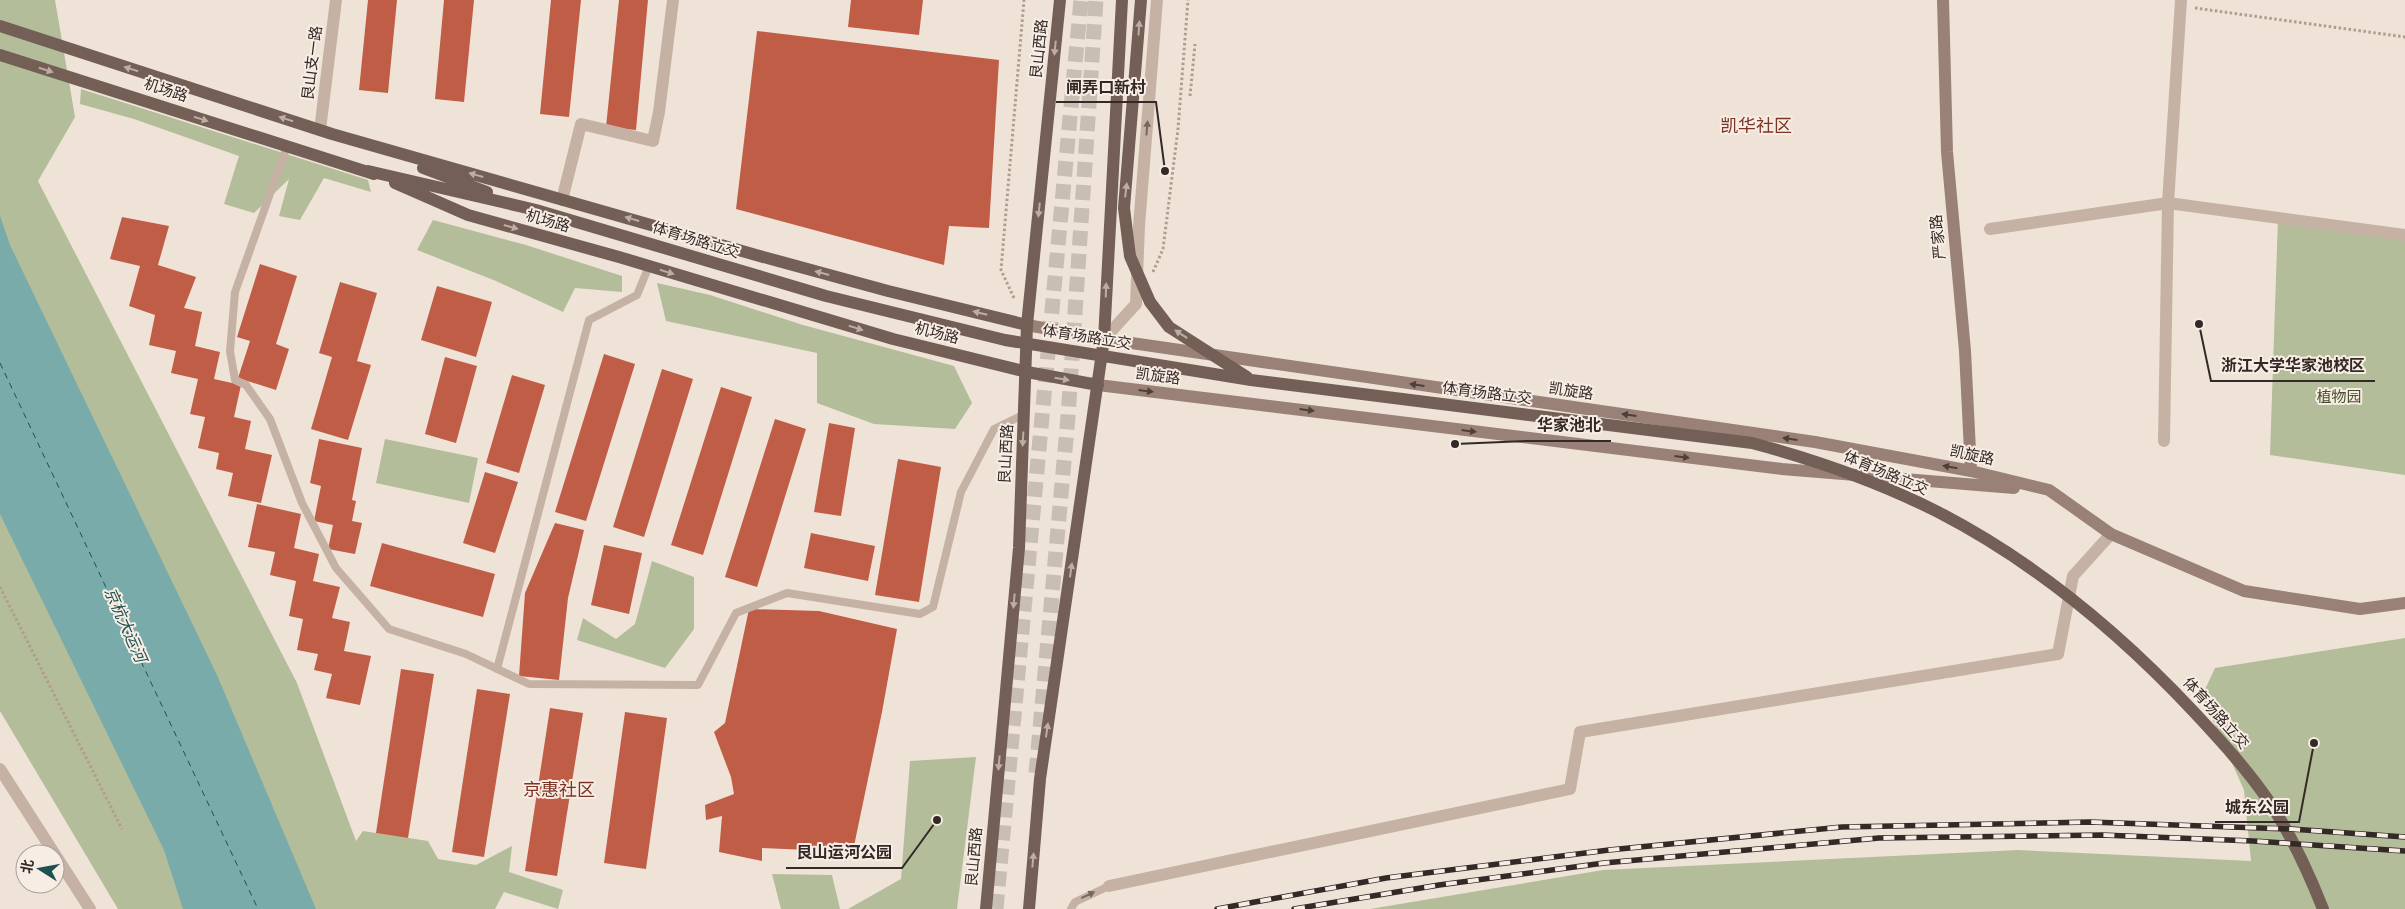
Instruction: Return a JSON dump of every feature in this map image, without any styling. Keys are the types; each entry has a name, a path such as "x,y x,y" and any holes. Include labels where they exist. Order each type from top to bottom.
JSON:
{"main road":[{"name":"艮山西路","path":"986,909 1018,548 1027,372 1027,325 1060,0"},
{"path":"1029,909 1040,779 1104,339 1122,0"},
{"path":"1141,0 1124,208 1130,256 1150,302 1169,327 1251,380"},
{"name":"严家路","path":"1943,0 1947,152 1972,470"},
{"name":"机场路","path":"2,27 326,132 888,291 1027,325"},
{"name":"机场路","path":"0,55 368,171 468,215 649,266 893,339 1027,372 1098,385"},
{"name":"体育场路立交","path":"326,132 536,210"},
{"name":"体育场路立交","path":"368,171 536,210 826,296 1005,340 1251,380 1752,442 1809,458 1938,512 2032,570 2092,614 2159,675 2225,745 2268,800 2306,866 2323,909"},
{"name":"凯旋路","path":"1027,325 1104,339 1815,442 1972,470 2048,490 2111,534 2244,591 2360,609 2405,603"},
{"name":"凯旋路","path":"1098,385 1782,469 2048,490"}],"street":[{"name":"艮山支一路","path":"326,132 336,0"},
{"path":"562,200 581,124 653,141 659,112 673,0"},
{"path":"1104,339 1136,304 1139,226 1157,0"},
{"path":"2164,441 2168,203 2181,3"},
{"path":"1990,229 2168,203 2405,235"},
{"path":"1109,886 1570,788 1580,732 2058,654 2072,576 2111,534"},
{"path":"0,769 90,909"}],"lane":[{"path":"287,146 235,292 230,351 235,380 246,385 270,419 302,503 336,568 389,629 466,654 529,684 698,685 736,613 787,593 920,614 934,607 961,492 994,429 1024,414"},
{"path":"497,669 589,320 637,295 649,266"},
{"path":"1071,909 1075,902 1109,886"}],"path":[{"path":"1016,301 1001,270 1024,0"},
{"path":"1153,273 1163,249 1178,129 1188,0"},
{"path":"2181,3 2405,37"},
{"path":"1190,96 1195,44"},
{"path":"0,587 122,829"}],"green space":[{"path":"0,0 55,0 75,117 38,181 297,683 356,841 363,831 428,841 438,859 476,865 512,846 509,872 563,890 558,909 504,892 495,909 118,909 0,711"},
{"path":"81,89 368,180 371,192 324,178 300,220 279,216 289,179 254,213 224,204 239,156 134,119 80,104"},
{"name":"植物园","path":"2278,218 2405,235 2405,475 2270,455"},
{"path":"433,220 526,245 622,276 622,292 575,288 563,312 496,281 417,250"},
{"path":"657,283 710,295 803,325 954,366 972,403 955,429 874,424 817,403 817,353 666,321"},
{"path":"385,439 478,458 469,503 376,483"},
{"path":"652,561 694,577 694,629 665,668 577,640 583,618 616,639 635,624"},
{"path":"2405,638 2405,909 1370,909 1603,870 2018,850 2251,861 2244,790 2202,696 2215,668"},
{"path":"976,757 957,909 848,909 901,879 910,761"},
{"path":"772,874 832,875 840,909 781,909"}],"water":[{"name":"京杭大运河","path":"0,216 10,245 217,675 316,909 183,909 164,850 0,514"}],"building":[{"path":"368,0 397,0 388,93 359,90"},
{"path":"444,0 474,0 464,102 435,99"},
{"path":"551,0 581,0 569,117 540,114"},
{"path":"619,0 648,0 636,130 606,127"},
{"path":"851,0 923,0 919,35 848,27"},
{"path":"757,31 999,60 989,228 949,226 944,265 736,209"},
{"path":"122,217 169,226 158,265 196,277 184,308 202,312 195,346 220,352 214,379 241,385 234,417 251,421 245,449 272,455 261,503 228,496 233,473 216,469 219,453 198,448 205,417 190,414 198,379 171,373 176,351 149,345 155,315 129,306 140,266 110,259"},
{"path":"260,264 297,276 276,344 289,349 276,390 238,378 250,341 237,337"},
{"path":"340,282 377,293 357,361 371,365 348,440 311,429 332,357 319,353"},
{"path":"437,286 492,302 476,357 421,340"},
{"path":"604,354 635,364 586,521 555,512"},
{"path":"445,357 477,366 456,443 425,434"},
{"path":"662,369 693,379 644,537 613,527"},
{"path":"512,375 545,385 519,473 486,463"},
{"path":"721,387 752,397 703,555 671,545"},
{"path":"775,419 806,429 757,587 725,577"},
{"path":"829,423 855,428 841,516 814,512"},
{"path":"319,439 362,448 352,500 356,501 352,521 362,523 355,554 328,549 333,525 314,521 321,486 310,483"},
{"path":"898,459 941,467 919,602 875,595"},
{"path":"485,472 518,482 495,553 463,543"},
{"path":"257,504 301,514 294,548 319,554 313,581 340,587 332,618 350,622 344,651 371,656 360,705 326,698 332,674 314,670 318,654 297,650 303,619 289,616 296,581 270,575 275,552 248,547"},
{"path":"555,523 584,530 568,598 559,680 519,676 525,593"},
{"path":"811,533 875,546 868,581 804,568"},
{"path":"382,543 495,574 483,617 370,586"},
{"path":"604,545 642,553 629,614 591,605"},
{"path":"749,609 819,611 897,629 854,846 834,842 832,851 762,848 762,861 719,852 722,816 706,820 705,805 734,794 731,777 714,732 725,723"},
{"path":"401,669 434,674 408,838 376,833"},
{"path":"477,689 510,694 484,857 452,852"},
{"path":"550,708 583,713 557,876 525,871"},
{"path":"625,712 667,718 646,869 604,863"}],"ferry route":[{"path":"0,363 258,909"}],"tunnel":[{"path":"996,909 1081,0"},
{"path":"1036,773 1068,417 1096,0"}],"railway":[{"path":"1217,909 1386,878 1609,850 1842,827 2090,822 2291,829 2405,837"},
{"path":"1294,909 1439,885 1604,863 1879,838 2102,835 2253,841 2405,851"}],"place":[{"name":"闸弄口新村","path":"1165,171"},
{"name":"浙江大学华家池校区","path":"2199,324"},
{"name":"华家池北","path":"1455,444"},
{"name":"城东公园","path":"2314,743"},
{"name":"艮山运河公园","path":"937,820"}],"district":[{"name":"凯华社区","path":"1756,126"},
{"name":"京惠社区","path":"559,790"}]}
